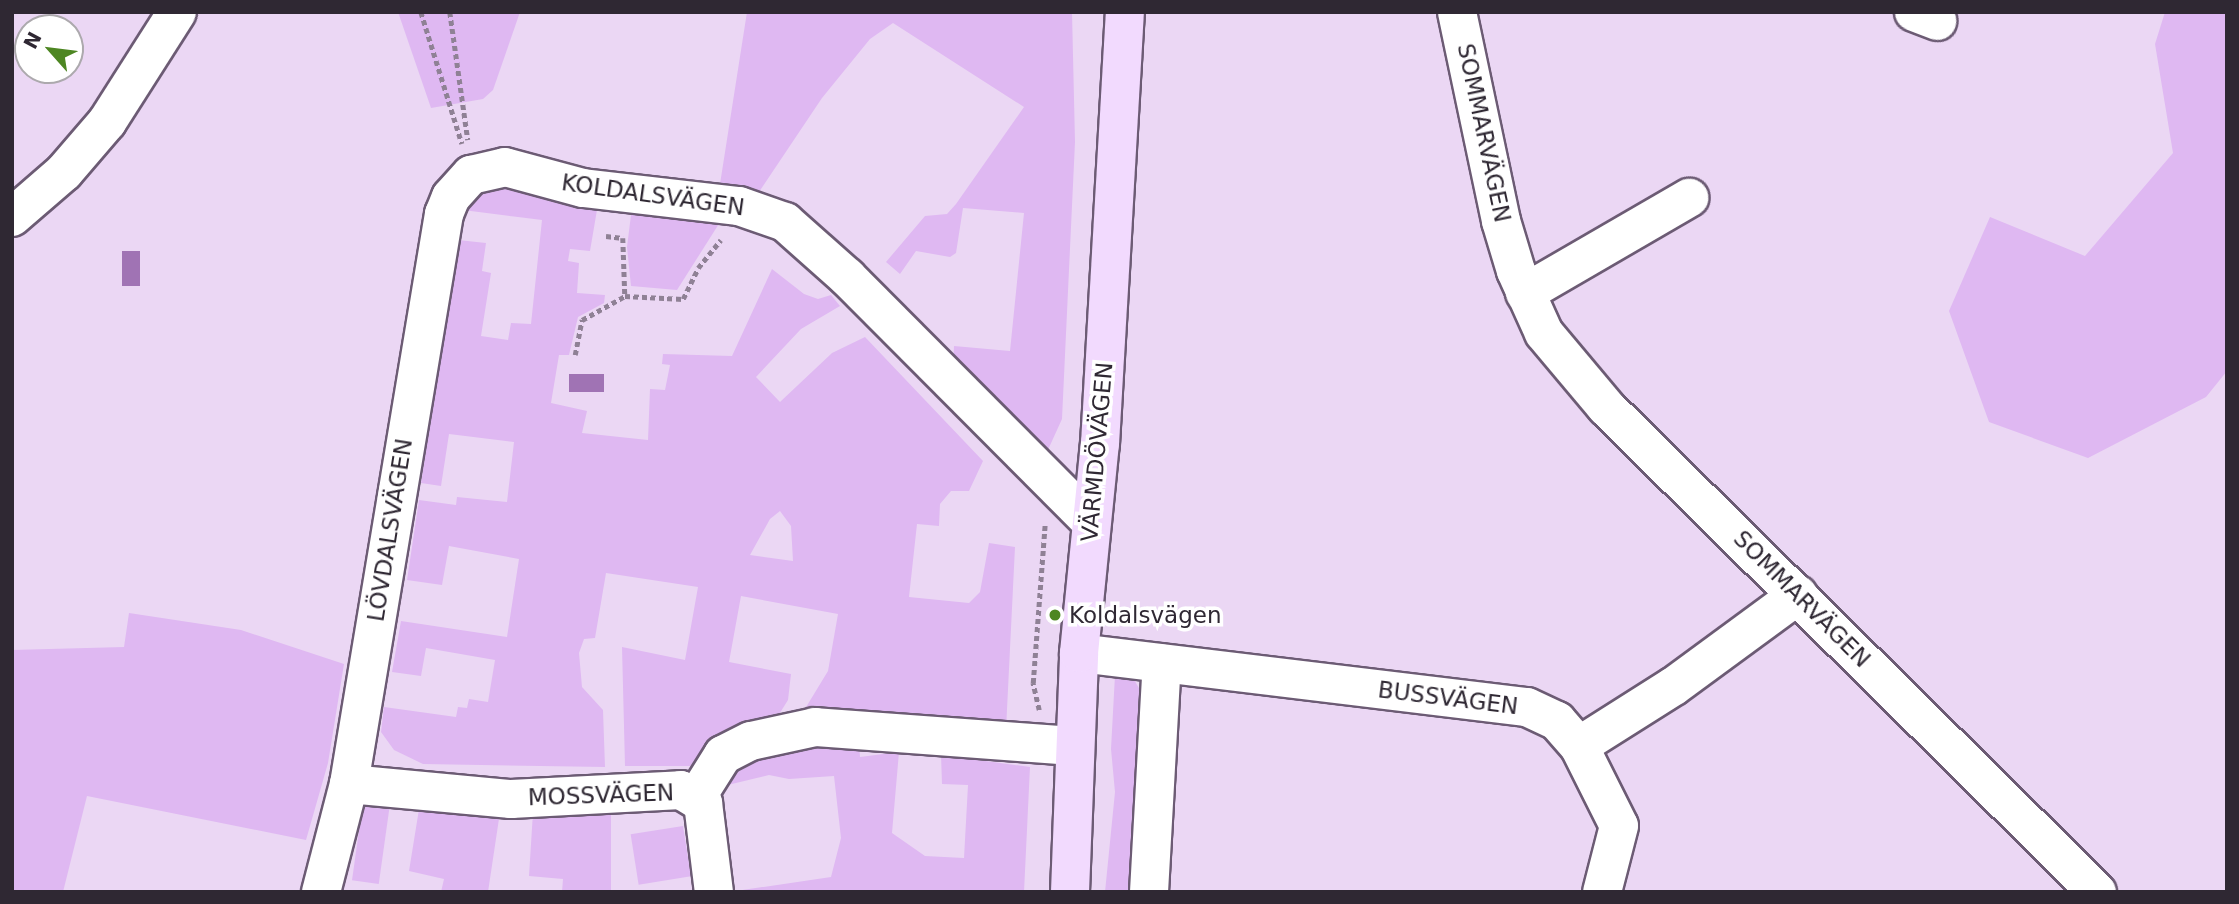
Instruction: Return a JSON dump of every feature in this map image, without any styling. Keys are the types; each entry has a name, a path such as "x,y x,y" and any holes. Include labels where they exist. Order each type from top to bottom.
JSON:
{"main road":[{"name":"VÄRMDÖVÄGEN","path":"1070,892 1079,653 1100,444 1125,12"}],"street":[{"path":"12,217 64,172 107,122 177,12"},
{"name":"SOMMARVÄGEN","path":"1457,12 1501,221 1525,293 1544,333 1577,377 2097,892"},
{"name":"KOLDALSVÄGEN","path":"471,176 505,167 583,188 738,206 785,222 847,277 1091,522"},
{"name":"LÖVDALSVÄGEN","path":"321,892 349,784 444,214 451,197 471,176"},
{"path":"1525,293 1689,198"},
{"path":"1579,746 1674,686 1798,595"},
{"name":"BUSSVÄGEN","path":"1079,653 1527,707 1557,721 1579,746 1619,826 1602,892"},
{"path":"1149,892 1162,663"},
{"name":"MOSSVÄGEN","path":"349,784 511,799 681,790 696,798 723,755 751,741 782,733 840,726 1074,746"},
{"path":"696,798 703,803 714,892"}],"path":[{"path":"421,12 471,176"},
{"path":"450,12 460,64 471,176"},
{"path":"575,355 582,320 625,296 683,299 698,268 726,234"},
{"path":"606,236 624,238 625,296"}],"shaded area":[{"path":"398,12 520,12 493,90 483,99 431,108"},
{"path":"747,12 1072,12 1075,142 1062,419 1042,463 953,369 954,346 1010,351 1024,213 963,208 956,253 950,257 916,251 900,274 886,262 925,216 947,214 956,204 1024,107 893,23 870,39 822,98 757,195 720,184"},
{"path":"2165,12 2227,12 2227,371 2206,397 2088,458 1989,422 1949,311 1990,217 2085,256 2173,153 2155,44"},
{"path":"482,184 598,204 590,251 570,249 568,261 579,263 577,293 605,295 604,303 578,317 569,355 559,355 551,403 587,411 582,433 648,440 650,389 665,390 670,365 662,364 663,354 732,356 772,269 804,294 818,299 831,295 840,306 801,329 756,377 780,402 832,353 865,337 983,461 969,491 951,491 940,504 939,526 917,524 909,597 969,603 980,592 989,543 1015,547 1006,730 797,722 828,671 838,614 741,596 729,662 791,674 788,700 773,724 690,766 625,766 622,647 685,660 698,587 606,573 595,638 584,639 579,653 582,687 603,710 605,767 423,764 394,750 381,732 384,707 456,717 458,707 467,708 469,699 488,702 495,660 426,648 421,676 392,672 401,621 507,637 519,559 449,546 442,585 407,580 419,500 456,505 457,497 507,502 514,442 449,434 441,486 421,483 458,240 486,243 482,271 491,273 481,336 508,340 511,323 531,324 542,220 463,210","holes":["780,511 791,526 793,561 750,555 770,519"]},
{"path":"632,207 722,219 677,290 631,286 627,247"},
{"path":"122,251 140,251 140,286 122,286"},
{"path":"569,374 604,374 604,392 569,392"},
{"path":"129,613 241,630 344,664 328,763 306,840 87,796 63,892 12,892 12,650 124,647"},
{"path":"1115,675 1133,678 1146,700 1136,892 1105,892 1115,792 1111,749"},
{"path":"859,743 860,757 899,752 892,833 925,856 964,858 968,785 942,784 941,755 1030,767 1024,892 729,892 831,877 841,838 834,776 789,779 769,775 711,789 750,751"},
{"path":"363,802 390,806 379,884 352,880"},
{"path":"420,803 500,812 488,892 441,892 444,879 409,871"},
{"path":"533,812 611,812 611,892 562,892 563,879 529,876"},
{"path":"683,826 691,876 639,885 631,834"}],"place":[{"name":"Koldalsvägen","path":"1055,615"}]}
